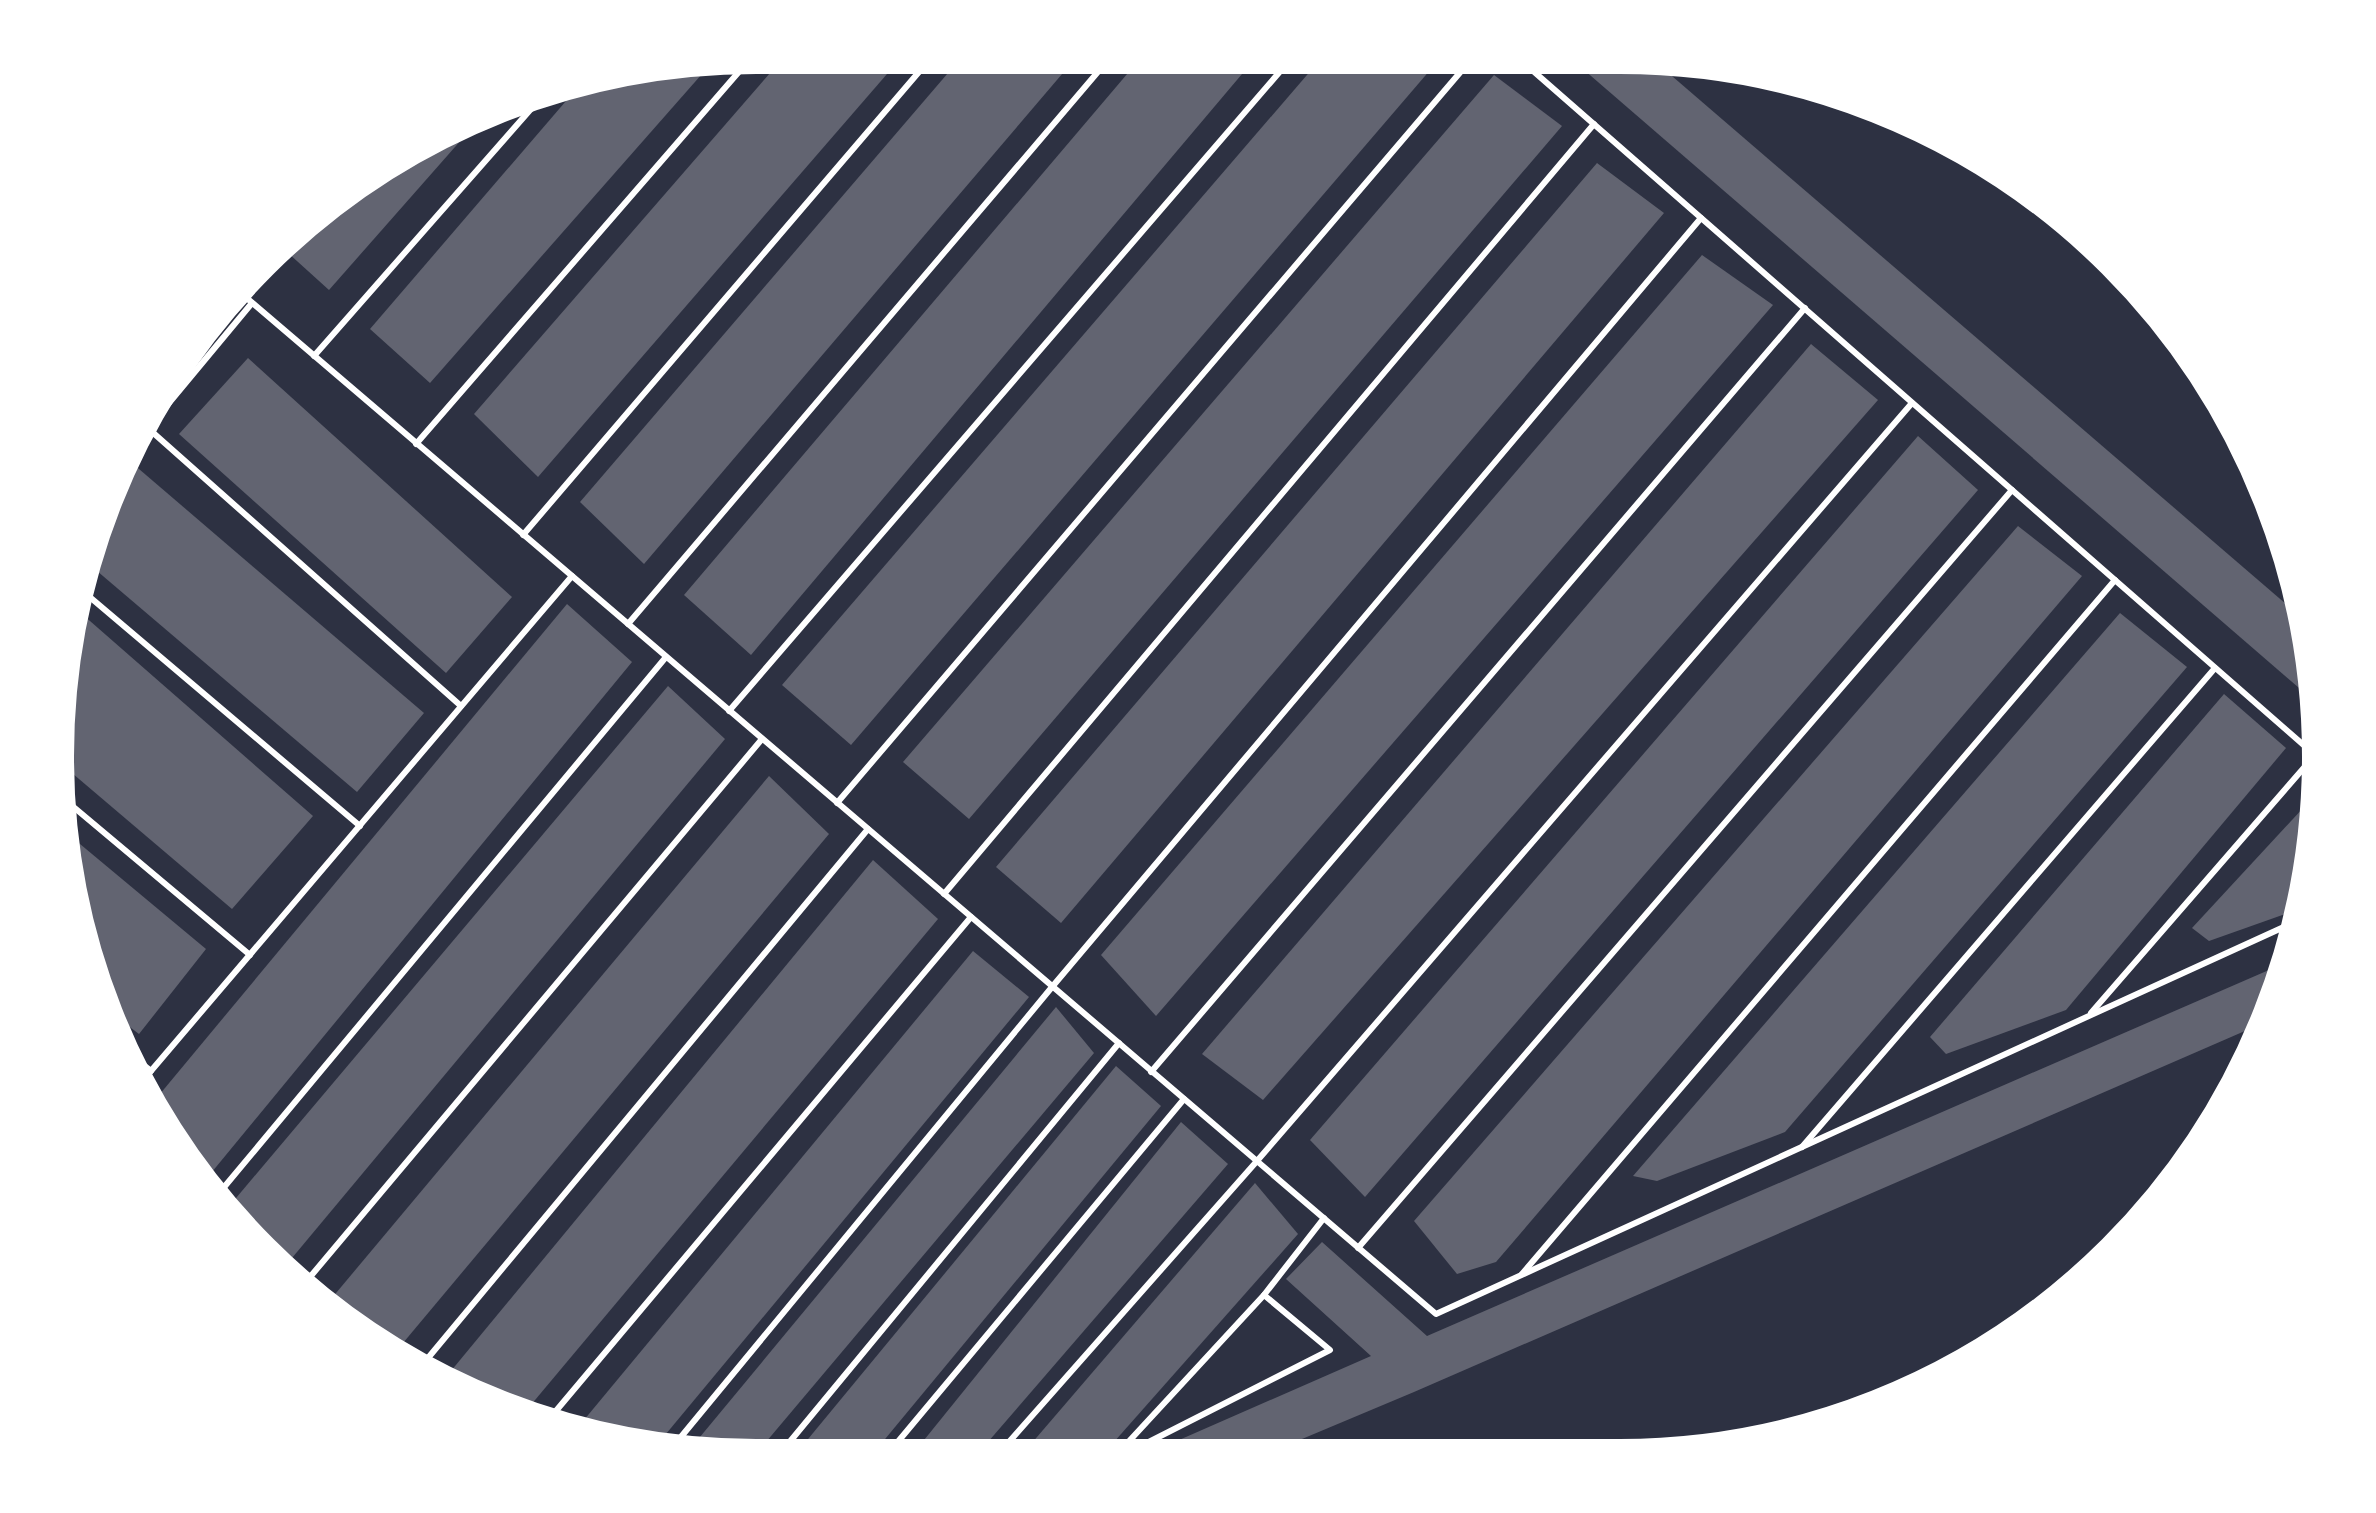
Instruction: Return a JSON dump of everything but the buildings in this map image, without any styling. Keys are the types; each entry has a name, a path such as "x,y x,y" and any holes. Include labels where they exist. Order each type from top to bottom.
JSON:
{"lane":[{"path":"416,444 738,72"},
{"path":"523,535 919,72"},
{"path":"628,624 1098,72"},
{"path":"729,711 1280,72"},
{"path":"837,803 1460,72"},
{"path":"1534,72 2304,745"},
{"path":"314,356 530,110"},
{"path":"944,894 1594,124"},
{"path":"681,1437 1052,987 1701,218"},
{"path":"248,299 1436,1314 2282,928"},
{"path":"175,395 252,303"},
{"path":"1151,1072 1805,308"},
{"path":"1010,1441 1257,1161 1912,403"},
{"path":"154,433 461,706"},
{"path":"1358,1248 2012,490"},
{"path":"150,1073 572,576"},
{"path":"1520,1276 2115,580"},
{"path":"91,598 360,826"},
{"path":"224,1187 666,657"},
{"path":"1801,1148 2215,668"},
{"path":"311,1276 762,739"},
{"path":"2089,1016 2304,768"},
{"path":"74,807 250,955"},
{"path":"429,1357 868,829"},
{"path":"556,1411 971,917"},
{"path":"790,1441 1119,1043"},
{"path":"899,1441 1184,1099"},
{"path":"1129,1441 1264,1295 1324,1218"},
{"path":"1151,1441 1330,1350 1264,1295"}]}
